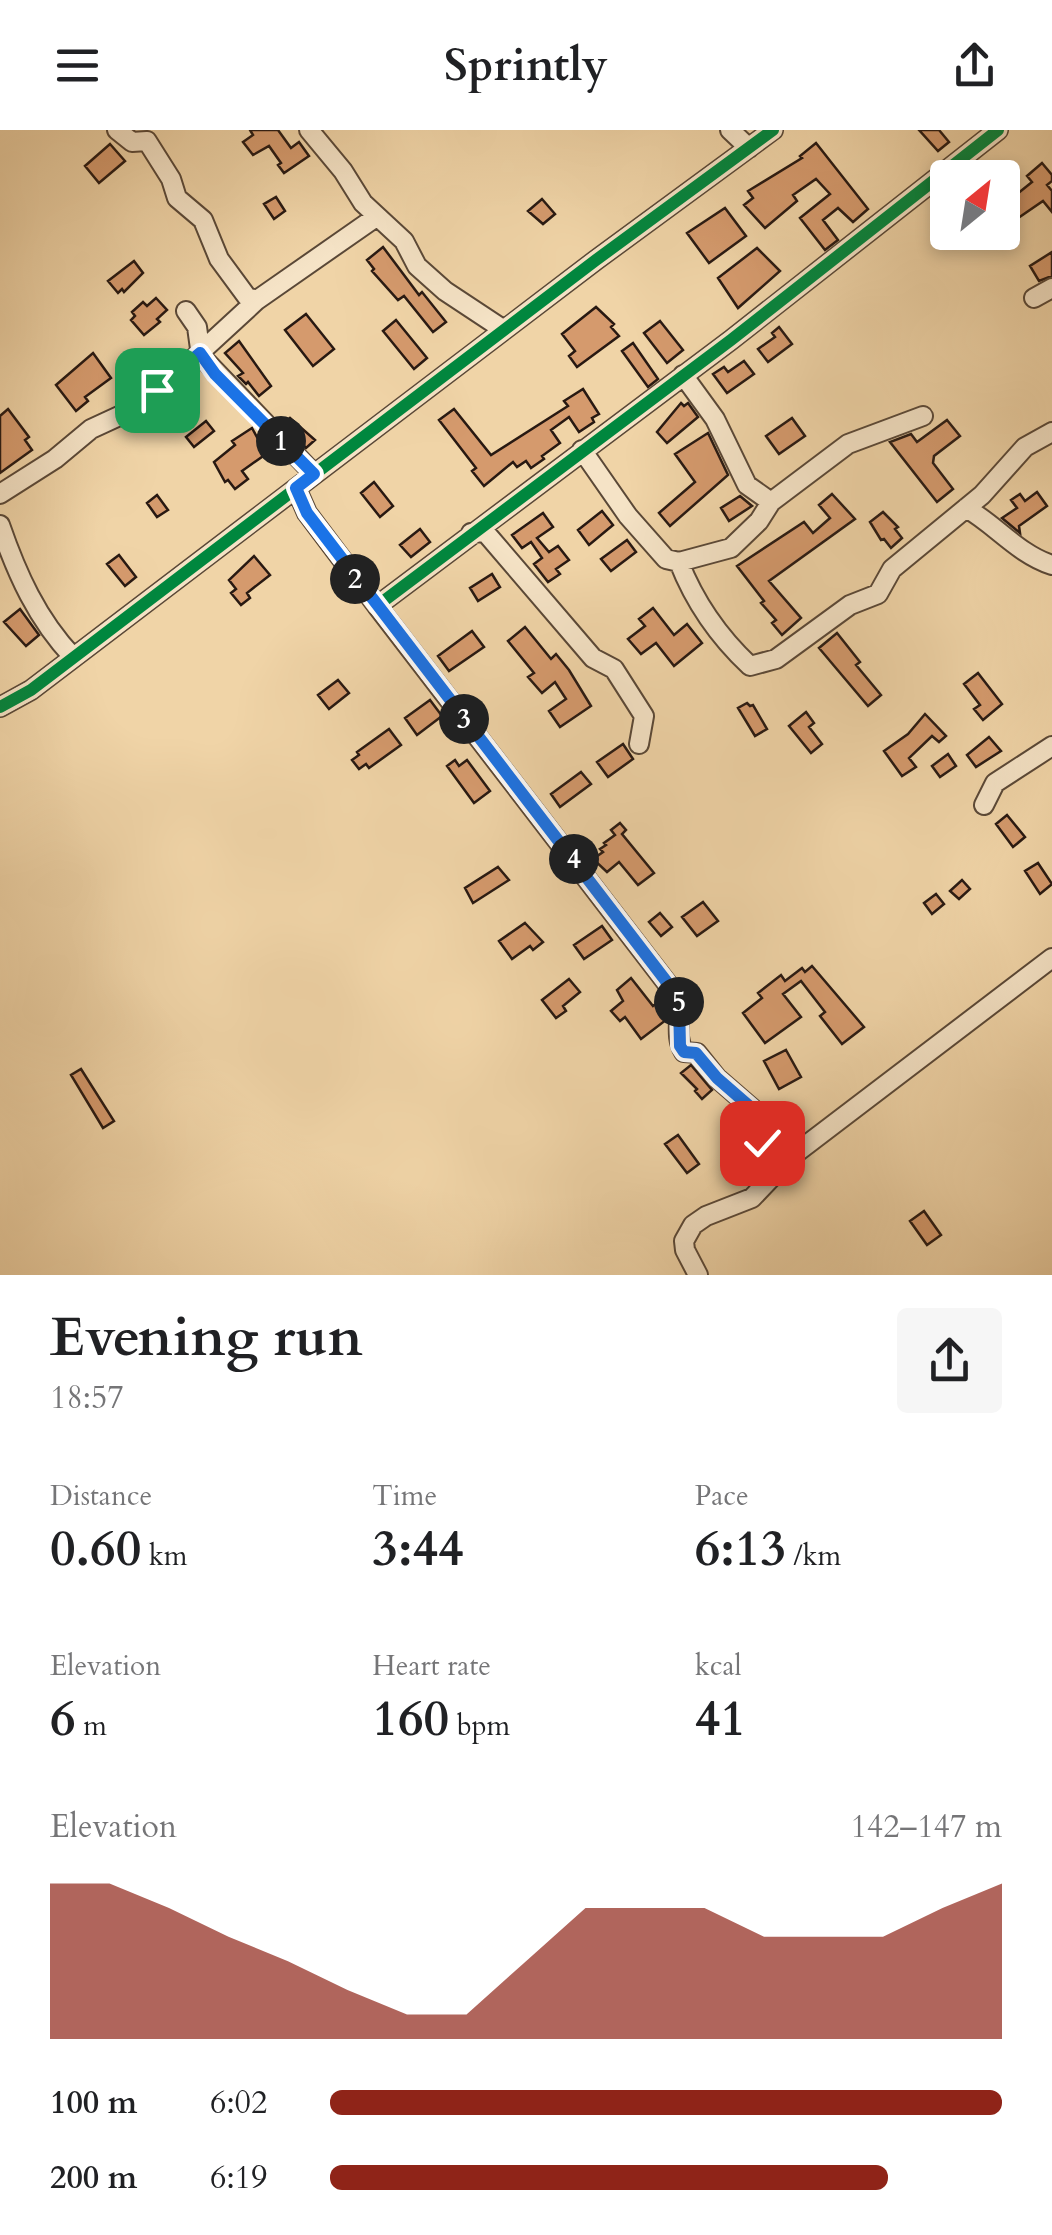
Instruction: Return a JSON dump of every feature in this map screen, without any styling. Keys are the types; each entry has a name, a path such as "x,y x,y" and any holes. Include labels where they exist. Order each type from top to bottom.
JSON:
{"street":[{"path":"117,130 132,142 147,141 171,179 177,198 203,220 219,259 248,297 257,300"},
{"path":"309,130 376,218 404,241 417,266 445,291 504,330"},
{"path":"730,130 749,148"},
{"path":"0,707 73,657 773,130"},
{"path":"378,606 998,130"},
{"path":"0,494 55,459 91,428 143,405 257,300 376,218"},
{"path":"1034,298 1052,288"},
{"path":"186,311 199,333 200,353 215,374 314,474"},
{"path":"683,375 715,419 747,485 770,502"},
{"path":"582,450 628,516 666,559 679,562 731,548 759,521 770,502 848,444 922,416"},
{"path":"679,562 691,592 709,620 750,666 776,659 850,605 878,594 892,570 982,495 1025,447 1052,432"},
{"path":"296,488 307,513 676,996 680,1046 684,1052 696,1053 717,1078 763,1118 765,1131 758,1164 765,1181"},
{"path":"966,508 1022,550 1052,565"},
{"path":"0,525 31,601 54,637 73,657"},
{"path":"472,533 485,532 592,658 614,669 644,716 639,744"},
{"path":"984,805 995,784 1052,746"},
{"path":"698,1275 684,1250 693,1224 752,1198 803,1147 1052,958"}],"building":[{"path":"250,130 278,130 291,148 299,142 309,156 284,173 269,146 253,155 243,142 253,135"},
{"path":"919,130 939,130 949,142 938,151"},
{"path":"816,143 868,209 853,222 838,208 823,220 838,240 825,250 800,218 830,194 816,179 793,195 797,201 765,228 744,205 753,198 748,191 802,158"},
{"path":"110,144 125,161 99,183 85,166"},
{"path":"1042,163 1052,175 1047,185 1052,191 1052,212 1043,201 1020,217 1020,192 1032,182 1027,176"},
{"path":"276,197 285,211 274,219 264,204"},
{"path":"542,199 555,214 543,224 528,211"},
{"path":"725,208 746,236 709,263 687,233"},
{"path":"383,247 419,295 422,292 446,322 433,332 404,296 398,300 372,271 367,260"},
{"path":"757,248 780,271 738,308 718,278"},
{"path":"1052,252 1052,276 1039,281 1030,266"},
{"path":"134,261 143,273 118,293 108,281"},
{"path":"156,298 167,310 144,335 131,320 135,316 132,312 143,302 147,306"},
{"path":"596,307 614,324 611,327 619,336 577,367 569,356 575,351 562,334"},
{"path":"306,314 334,349 313,366 285,330"},
{"path":"396,320 427,358 414,369 383,331"},
{"path":"660,321 683,350 667,363 644,333"},
{"path":"779,327 792,344 768,362 758,349 775,337 772,333"},
{"path":"239,341 271,386 259,396 238,376 243,373 225,353"},
{"path":"633,343 658,379 648,387 622,351"},
{"path":"93,353 111,378 85,397 88,401 76,411 56,385"},
{"path":"744,361 754,374 727,393 713,374 724,367 728,372"},
{"path":"583,389 599,414 592,418 594,422 579,432 569,417 551,430 560,443 542,456 544,459 531,468 526,461 517,467 513,462 484,486 472,471 476,468 439,420 454,409 491,455 568,406 564,401"},
{"path":"681,403 688,403 698,417 667,443 657,432"},
{"path":"8,409 29,437 25,440 32,450 0,473 0,416"},
{"path":"290,418 315,440 306,448 284,424"},
{"path":"792,418 805,436 779,454 766,436"},
{"path":"947,420 960,436 934,456 933,463 953,489 937,502 890,442 911,434 917,442"},
{"path":"206,421 214,431 194,447 186,437"},
{"path":"252,428 266,454 242,471 248,479 235,489 228,480 225,482 214,462 235,445 232,441"},
{"path":"708,433 728,475 670,526 659,513 695,482 675,454"},
{"path":"374,482 393,506 380,517 361,493"},
{"path":"1037,492 1047,506 1019,526 1020,533 1002,518 1017,508 1011,500 1020,494 1025,501"},
{"path":"832,494 855,519 769,581 801,618 782,635 772,623 776,620 761,603 764,601 737,566 804,522 813,533 830,518 819,505"},
{"path":"157,495 168,510 157,517 147,503"},
{"path":"740,496 752,506 729,521 721,508"},
{"path":"602,511 613,525 589,545 578,530"},
{"path":"883,512 898,527 895,529 902,538 891,548 870,522"},
{"path":"543,513 553,527 537,538 549,552 558,546 569,560 556,569 560,574 548,582 534,564 542,558 531,542 522,548 512,535"},
{"path":"420,529 430,542 411,557 400,545"},
{"path":"627,540 636,552 611,571 601,559"},
{"path":"119,555 136,577 125,586 107,564"},
{"path":"254,556 270,575 247,593 250,598 241,605 231,593 236,589 229,580"},
{"path":"492,574 500,587 478,601 470,588"},
{"path":"653,608 674,635 687,624 702,643 674,666 656,643 641,654 628,639 645,626 639,619"},
{"path":"20,609 39,635 26,646 4,622"},
{"path":"525,627 551,659 556,654 591,706 560,727 549,711 566,699 555,682 542,693 528,677 534,673 508,641"},
{"path":"472,631 484,647 449,671 438,656"},
{"path":"837,633 860,662 856,665 881,695 868,706 819,648"},
{"path":"978,673 1002,704 983,720 974,709 980,705 964,684"},
{"path":"338,680 349,693 329,709 318,695"},
{"path":"430,700 442,716 417,735 405,718"},
{"path":"747,703 753,705 767,729 755,736 738,708"},
{"path":"806,712 814,723 809,727 822,744 811,753 789,726"},
{"path":"925,714 946,736 939,742 932,736 909,758 916,767 902,776 884,751 908,734"},
{"path":"389,729 401,745 369,768 366,764 359,769 352,760 359,755 357,752"},
{"path":"989,737 1001,751 976,767 967,755"},
{"path":"623,744 633,759 608,777 597,762"},
{"path":"948,754 956,766 940,777 932,766"},
{"path":"455,760 459,766 467,760 490,791 474,803 447,766"},
{"path":"581,772 591,784 560,807 551,794"},
{"path":"1007,815 1025,837 1013,847 996,824"},
{"path":"620,823 626,830 622,834 654,873 638,885 619,862 607,872 593,859 603,852 600,849 604,843 615,835 611,830"},
{"path":"1038,863 1052,884 1040,894 1025,871"},
{"path":"498,867 509,880 473,903 465,888"},
{"path":"962,880 970,889 959,899 950,891"},
{"path":"936,894 944,904 932,914 924,903"},
{"path":"703,902 718,921 697,936 682,917"},
{"path":"660,913 672,927 661,936 649,922"},
{"path":"525,923 543,942 512,959 499,941"},
{"path":"602,926 612,940 584,959 574,945"},
{"path":"812,966 864,1027 842,1044 820,1016 825,1012 801,981 783,994 801,1017 765,1043 743,1013 762,998 758,993 781,975 785,981 802,968 805,972"},
{"path":"631,978 653,1006 660,1001 666,1009 666,1020 641,1039 625,1017 620,1021 611,1011 623,1001 617,990"},
{"path":"569,979 580,992 556,1018 542,1000"},
{"path":"786,1050 801,1077 779,1089 764,1061"},
{"path":"691,1065 712,1090 702,1099 681,1073"},
{"path":"81,1069 114,1121 103,1128 71,1075"},
{"path":"678,1135 699,1164 687,1173 665,1144"},
{"path":"924,1211 941,1235 927,1245 910,1221"}],"cycle path":[{"path":"0,707 31,690 773,130"},
{"path":"296,488 307,513 377,606 731,340 998,130"}],"route":[{"path":"157,390 200,353 215,374 314,474 296,488 307,513 666,981 679,1002 680,1046 684,1052 696,1053 717,1078 763,1118 762,1143"}]}
